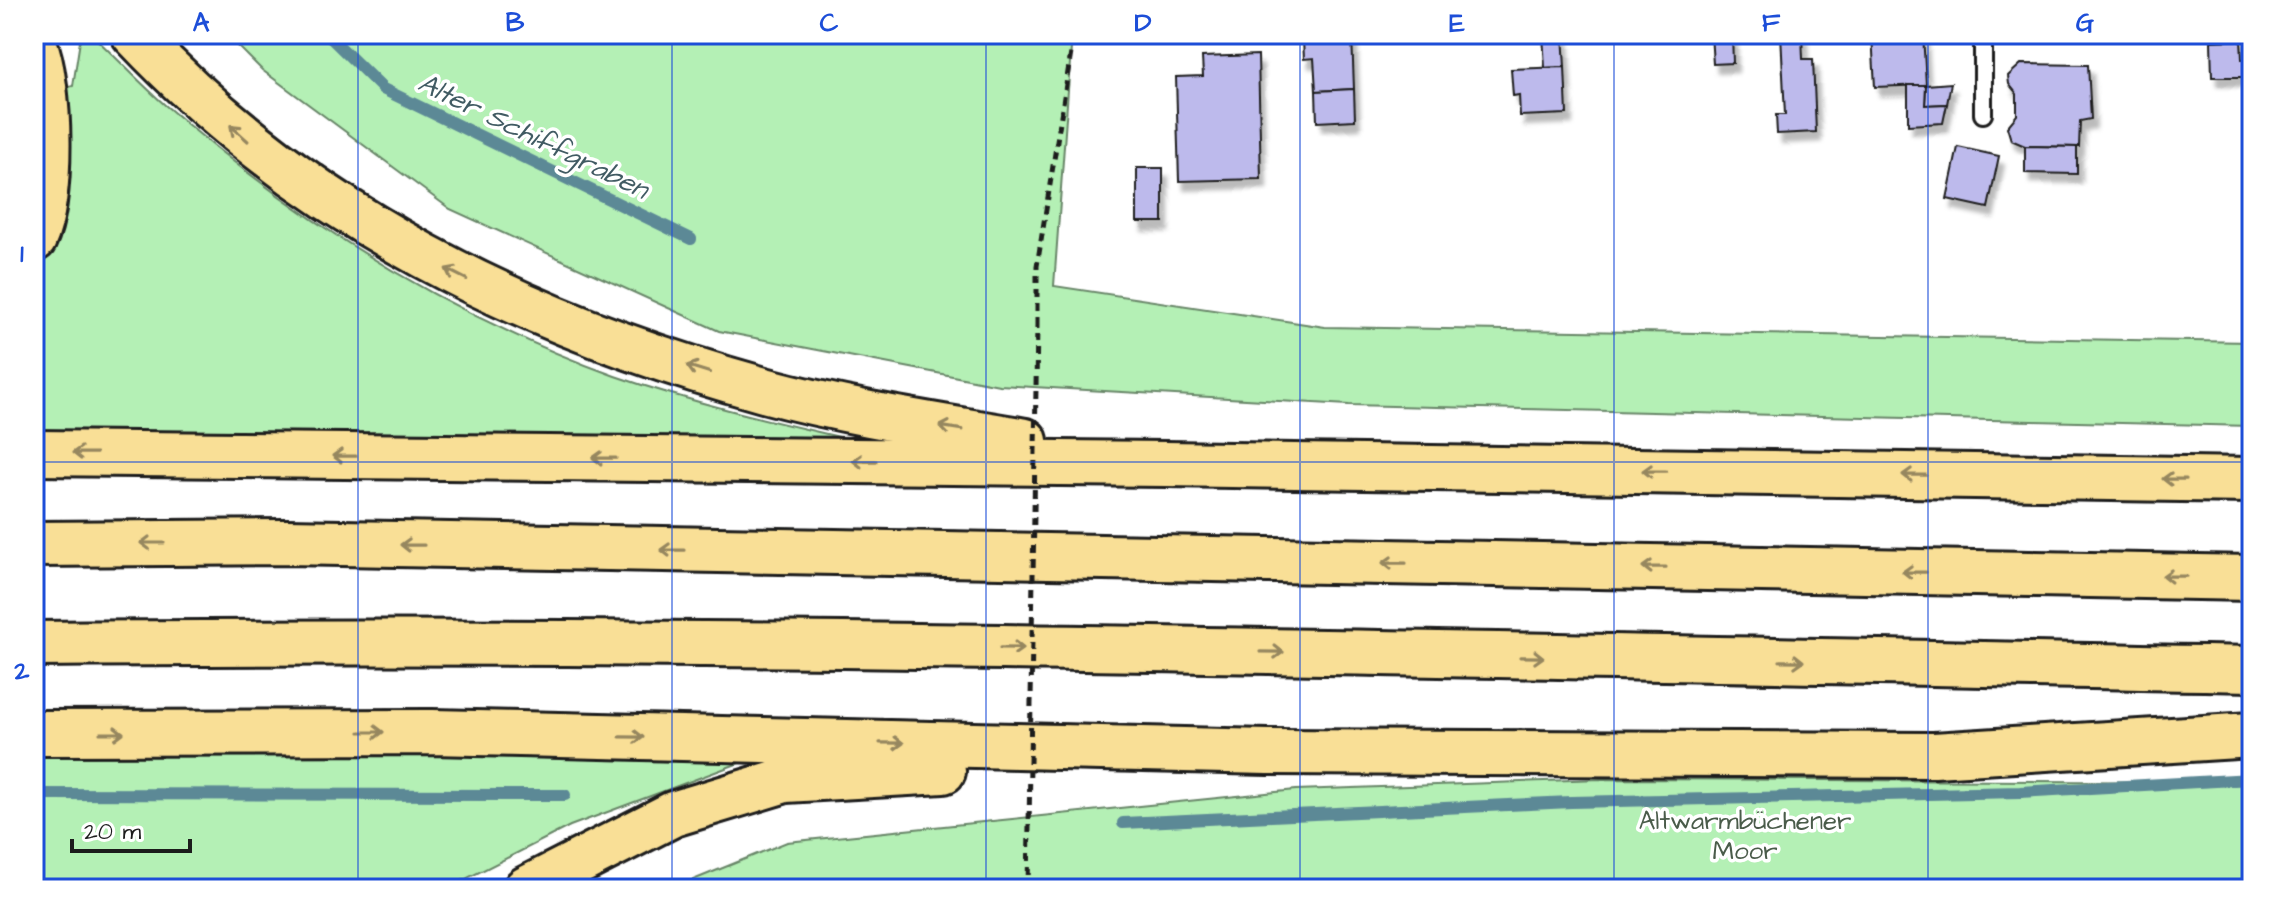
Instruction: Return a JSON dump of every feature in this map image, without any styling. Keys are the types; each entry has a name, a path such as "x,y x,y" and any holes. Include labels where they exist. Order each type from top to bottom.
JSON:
{"highway":[{"path":"134,34 251,143 356,217 450,272 550,319 765,390 908,421 1166,464"},
{"path":"34,43 46,108 47,171 34,239"},
{"path":"34,453 1166,464 2252,480"},
{"path":"34,544 287,542 2252,578"},
{"path":"34,644 329,641 965,647 2252,669"},
{"path":"34,672 329,641"},
{"path":"34,733 432,732 1268,752 1934,755 2252,735"},
{"path":"526,889 673,814 785,780 905,772 1151,770 1268,752"}],"lane":[{"path":"1983,34 1983,114"}],"path":[{"path":"1028,889 1037,266 1074,34"}],"green space":[{"path":"81,34 91,34 165,105 268,188 378,262 435,294 494,325 615,376 700,402 844,438 843,446 34,437 34,273 50,234 61,89 73,86"},
{"path":"226,34 1072,34 1054,286 1325,327 2252,342 2252,426 1349,405 999,385 719,331 450,209 262,70"},
{"path":"34,746 758,756 570,826 446,889 34,889"},
{"name":"Altwarmbüchener Moor","path":"1601,779 2252,782 2252,889 671,889 787,842 1296,790"}],"building":[{"path":"1313,34 1352,34 1354,89 1316,91 1314,58 1304,59 1303,40 1314,40"},
{"path":"1543,34 1563,34 1565,67 1545,68"},
{"path":"1711,34 1732,34 1733,63 1713,64"},
{"path":"1781,34 1802,34 1803,59 1813,59 1816,132 1777,134 1776,115 1785,115"},
{"path":"1872,34 1923,34 1926,85 1875,87"},
{"path":"2220,34 2240,34 2241,40 2220,41"},
{"path":"2241,40 2242,59 2252,59 2252,77 2212,77 2211,41"},
{"path":"1258,55 1261,179 1179,181 1176,77 1203,76 1202,57"},
{"path":"2021,64 2088,65 2091,119 2080,121 2079,147 2025,146 2011,140 2007,127 2017,115 2017,94 2009,84 2008,76"},
{"path":"1565,67 1567,114 1520,116 1519,95 1513,96 1511,69"},
{"path":"1951,83 1947,104 1925,105 1926,85"},
{"path":"1908,85 1926,85 1925,105 1947,104 1943,123 1908,125"},
{"path":"1354,89 1355,120 1317,122 1316,91"},
{"path":"2025,146 2077,147 2077,174 2025,173"},
{"path":"1958,147 1999,156 1988,208 1947,199"},
{"path":"1137,168 1163,168 1163,222 1137,222"}],"waterway":[{"name":"Alter Schiffgraben","path":"327,34 383,89 691,239"},
{"path":"1123,823 1571,802 2020,792 2252,779"},
{"path":"34,794 565,795"}]}
